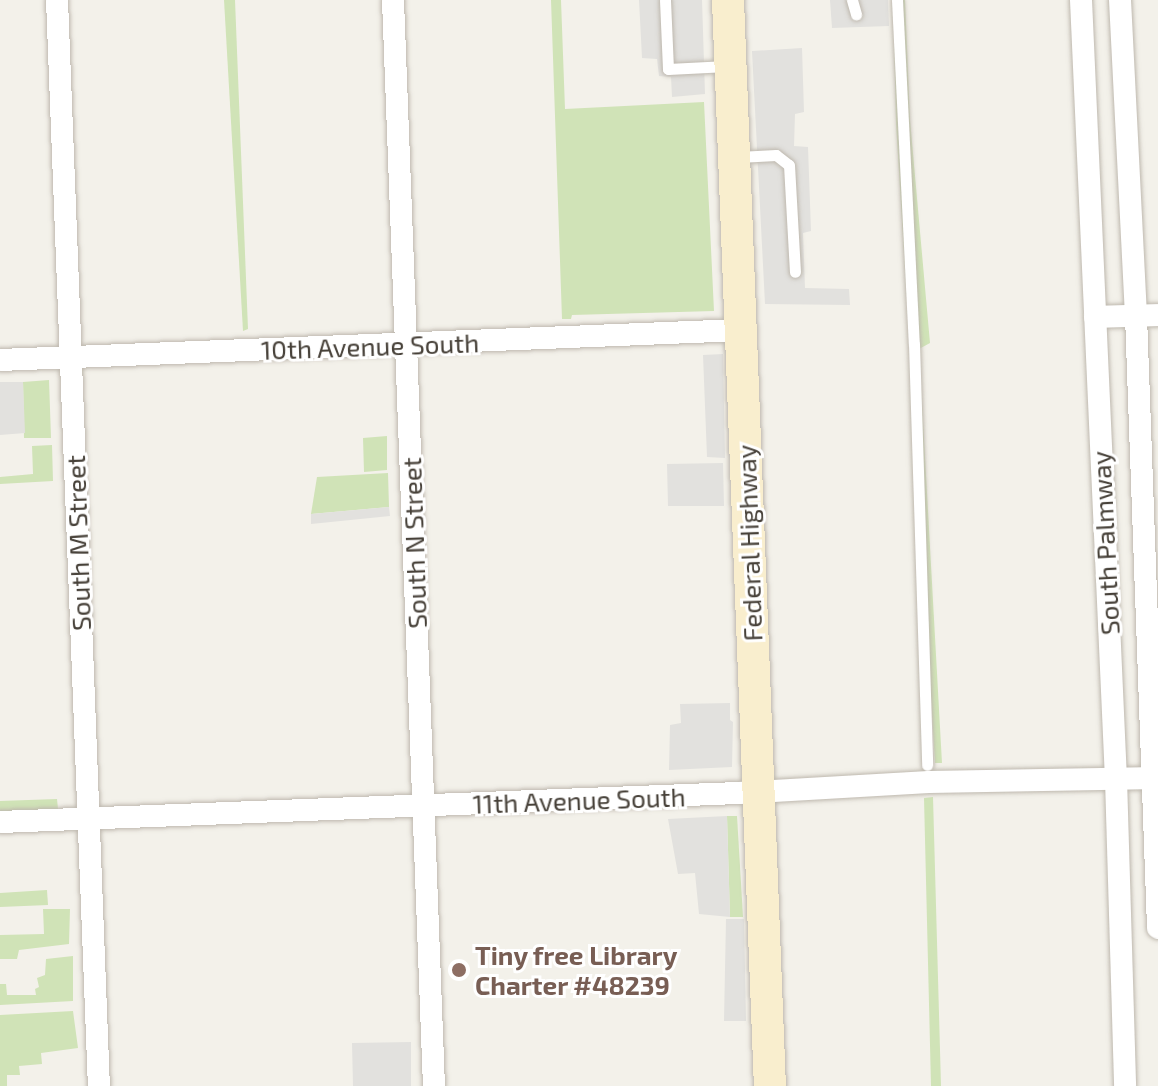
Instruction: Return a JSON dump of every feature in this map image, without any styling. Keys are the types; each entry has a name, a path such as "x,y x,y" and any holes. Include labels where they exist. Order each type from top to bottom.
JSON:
{"main road":[{"name":"Federal Highway","path":"728,0 770,1086"}],"street":[{"name":"South M Street","path":"57,0 99,1086"},
{"name":"South N Street","path":"393,0 434,1086"},
{"name":"South Palmway","path":"1081,0 1116,779 1125,1086"},
{"name":"South Palmway","path":"1120,0 1147,316 1158,928"},
{"path":"1095,317 1147,316"},
{"name":"10th Avenue South","path":"0,360 740,330"},
{"name":"11th Avenue South","path":"0,822 758,792 929,782 1155,778"}],"lane":[{"path":"665,0 668,69 730,66"},
{"path":"852,0 856,14"},
{"path":"897,0 914,344 927,765"},
{"path":"734,157 776,155 789,165 795,272"}],"green space":[{"path":"224,0 235,0 248,329 243,331"},
{"path":"551,0 561,0 565,109 704,102 714,311 572,315 571,319 562,319"},
{"path":"893,0 905,0 910,120 930,343 919,349 942,763 935,763 896,123"},
{"path":"49,380 51,438 24,438 23,382"},
{"path":"387,436 387,470 364,472 363,438"},
{"path":"52,445 53,481 0,484 0,477 33,474 32,446"},
{"path":"388,473 389,507 311,514 317,477"},
{"path":"933,797 941,1086 931,1086 924,798"},
{"path":"57,799 58,809 0,812 0,801"},
{"path":"727,816 737,816 743,917 730,917"},
{"path":"47,890 48,905 0,907 0,893"},
{"path":"43,909 70,909 69,944 19,950 17,959 0,959 0,935 44,934"},
{"path":"73,956 73,1001 0,1005 0,984 6,984 7,995 36,995 35,989 39,987 37,978 45,975 46,959"},
{"path":"73,1011 78,1048 41,1053 42,1064 19,1066 20,1075 7,1075 7,1086 0,1086 0,1015"}],"shaded area":[{"path":"639,0 702,0 705,94 672,97 671,77 659,76 657,59 642,58"},
{"path":"830,0 888,0 889,26 832,28"},
{"path":"802,48 804,112 795,114 794,146 808,147 811,231 803,233 805,288 849,289 850,305 765,304 752,51"},
{"path":"723,354 725,458 707,457 703,355"},
{"path":"0,382 23,382 25,433 0,435"},
{"path":"723,463 724,506 668,506 667,464"},
{"path":"389,507 390,516 311,524 311,514"},
{"path":"730,703 730,720 733,722 732,767 669,770 670,725 681,723 680,704"},
{"path":"727,816 730,917 699,914 695,873 678,874 668,819"},
{"path":"726,919 744,919 746,1021 724,1021"},
{"path":"411,1042 411,1086 353,1086 352,1043"}],"place":[{"name":"Tiny free Library Charter #48239","path":"459,970"}]}
